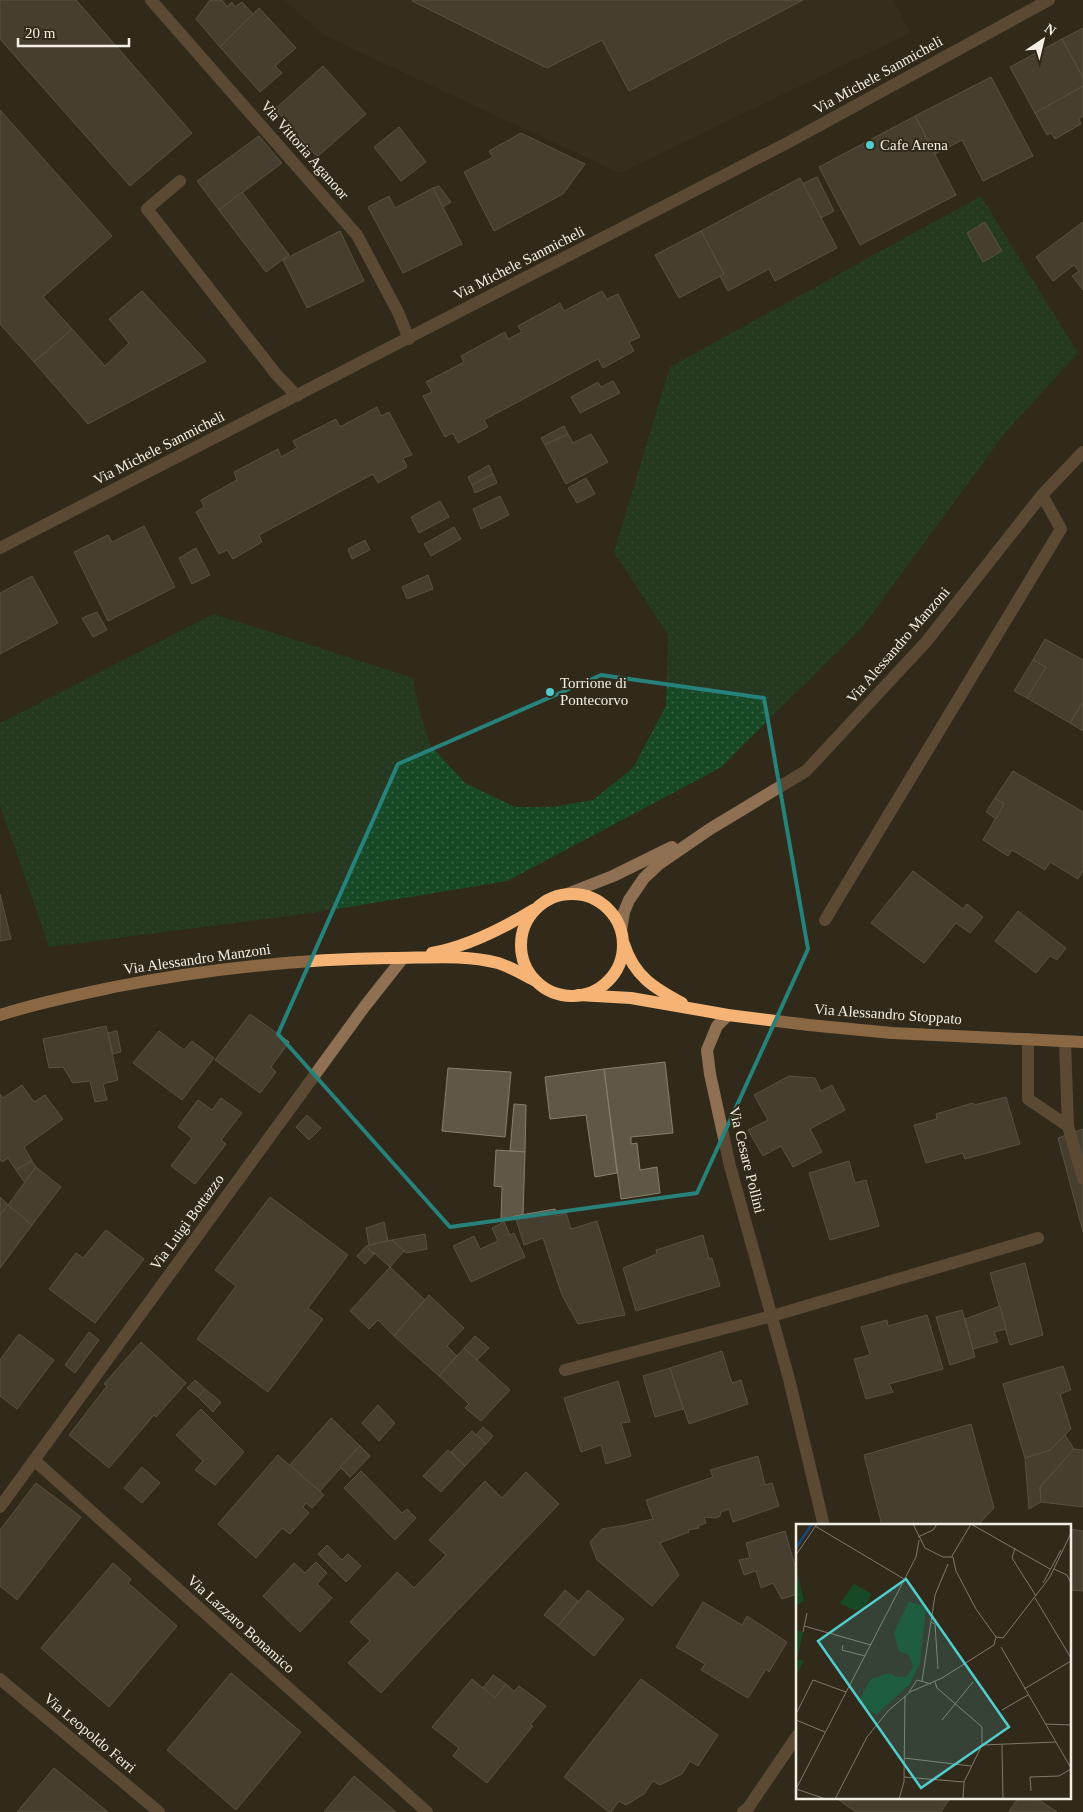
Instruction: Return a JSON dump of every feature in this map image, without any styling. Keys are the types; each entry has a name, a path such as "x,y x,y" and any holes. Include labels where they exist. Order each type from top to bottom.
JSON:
{"main road":[{"path":"567,894 596,899 617,920 622,934 621,959 612,977 597,990 588,994 568,996 556,993 536,981 529,971 521,949 525,925 531,915 549,899 567,894"},
{"name":"Via Alessandro Manzoni","path":"403,958 440,951 484,936 511,923 539,906"},
{"name":"Via Alessandro Stoppato","path":"622,934 628,956 642,977 662,992 692,1008"},
{"name":"Via Alessandro Manzoni","path":"0,1015 78,995 170,976 264,964 339,959 434,957 474,959 499,964 536,981"},
{"name":"Via Alessandro Stoppato","path":"578,995 631,998 728,1015 892,1033 1083,1042"}],"street":[{"name":"Via Vittoria Aganoor","path":"151,0 357,235 398,312 409,339"},
{"name":"Via Michele Sanmicheli","path":"0,548 789,142 1049,0"},
{"path":"180,181 147,209 276,374 296,396"},
{"name":"Via Alessandro Manzoni","path":"622,934 624,912 629,900 644,878 659,864 710,829 806,771 926,642 1042,495 1083,452"},
{"path":"825,920 1061,529 1042,495"},
{"name":"Via Alessandro Manzoni","path":"567,894 613,876 710,829"},
{"name":"Via Luigi Bottazzo","path":"0,1507 360,1013 403,958"},
{"name":"Via Cesare Pollini","path":"728,1015 716,1026 707,1050 710,1074 730,1166 789,1379 824,1524"},
{"path":"1028,1039 1028,1099 1068,1126"},
{"path":"1064,1041 1068,1126 1083,1178"},
{"path":"565,1370 772,1316 1038,1238"},
{"name":"Via Lazzaro Bonamico","path":"34,1460 427,1812"},
{"name":"Via Leopoldo Ferri","path":"0,1679 159,1812"},
{"path":"748,1811 796,1738"}],"highlighted area":[{"path":"601,675 764,698 808,949 697,1193 450,1227 278,1034 398,764"}],"shaded area":[{"path":"284,0 894,0 910,33 620,173 325,36"}],"green space":[{"path":"981,196 1078,353 1005,433 861,629 720,768 507,881 312,913 49,947 0,805 0,723 214,614 413,678 418,706 431,746 465,783 515,807 553,807 593,800 633,768 666,706 668,635 614,552 670,367"}],"building":[{"path":"0,0 76,0 192,133 130,186 0,39"},
{"path":"210,0 222,0 227,7 232,2 235,7 242,2 253,14 220,47 196,19"},
{"path":"803,0 629,91 602,40 547,68 412,1"},
{"path":"259,8 296,48 275,66 282,73 260,92 220,47"},
{"path":"1083,28 1083,78 1062,39"},
{"path":"1062,39 1083,78 1083,86 1035,113 1010,67"},
{"path":"323,66 366,114 317,157 275,109"},
{"path":"991,77 1033,156 983,181 962,140 935,154 915,116"},
{"path":"1083,86 1083,116 1079,119 1081,124 1055,139 1051,133 1047,135 1035,113"},
{"path":"0,110 112,236 43,297 72,329 34,362 0,324"},
{"path":"915,116 956,195 860,245 819,167"},
{"path":"399,127 426,162 401,181 374,147"},
{"path":"521,133 585,164 563,194 494,231 464,172 493,157 489,151"},
{"path":"259,136 282,163 219,210 197,181"},
{"path":"817,177 834,211 821,218 802,184"},
{"path":"800,178 837,248 775,281 769,269 728,291 720,276 724,274 701,231"},
{"path":"439,186 451,202 443,207 433,188"},
{"path":"433,188 462,244 403,273 368,207 389,196 395,208"},
{"path":"242,192 289,255 266,272 219,210"},
{"path":"985,222 1002,251 983,262 967,233"},
{"path":"1083,222 1083,290 1072,276 1079,271 1074,265 1053,281 1036,257"},
{"path":"340,231 364,281 307,308 283,260"},
{"path":"701,231 724,274 679,298 655,255"},
{"path":"142,291 206,361 88,424 34,362 72,329 105,366 129,343 109,319"},
{"path":"602,291 607,299 618,294 640,337 629,342 634,351 603,368 598,359 484,420 488,427 458,443 453,433 445,437 423,396 432,392 426,382 464,362 461,356 505,332 508,339 522,332 518,326 560,303 564,311"},
{"path":"613,381 620,393 580,413 571,397 598,382 601,387"},
{"path":"377,407 381,416 389,412 412,455 403,458 407,467 378,483 373,474 259,535 262,542 233,559 227,550 219,554 196,512 204,507 201,500 237,480 234,472 278,449 281,457 297,448 293,441 336,419 340,427"},
{"path":"564,426 568,434 545,445 541,438"},
{"path":"568,434 573,443 591,434 608,462 566,484 545,445"},
{"path":"489,465 493,474 472,485 468,477"},
{"path":"493,474 497,483 475,493 472,485"},
{"path":"586,478 595,494 577,503 568,488"},
{"path":"500,496 509,515 481,529 473,509"},
{"path":"440,501 449,517 419,533 411,517"},
{"path":"144,526 175,587 108,621 74,552 108,535 112,542"},
{"path":"454,527 461,539 431,556 424,544"},
{"path":"365,540 370,550 352,559 348,549"},
{"path":"196,548 210,575 192,584 179,558"},
{"path":"428,575 433,589 407,599 402,587"},
{"path":"32,576 58,623 0,654 0,593"},
{"path":"97,612 107,630 93,637 82,618"},
{"path":"1045,639 1083,660 1083,702 1070,723 1027,698 1046,667 1033,660"},
{"path":"1033,660 1046,667 1027,698 1014,691"},
{"path":"1083,702 1083,731 1070,723"},
{"path":"1013,771 1083,812 1083,871 1078,879 1050,862 1045,870 1012,850 1008,856 983,840 1004,804 995,798"},
{"path":"995,798 1004,804 996,819 986,812"},
{"path":"913,871 963,909 967,904 983,917 970,933 956,923 924,963 871,923"},
{"path":"0,894 11,939 0,941"},
{"path":"1018,911 1066,948 1057,960 1050,956 1036,973 995,941"},
{"path":"250,1014 289,1042 271,1067 276,1072 260,1093 215,1060"},
{"path":"106,1026 118,1080 103,1084 107,1100 95,1102 90,1081 73,1083 63,1067 49,1068 43,1039"},
{"path":"117,1031 121,1052 113,1054 108,1033"},
{"path":"159,1031 184,1050 192,1041 214,1058 182,1100 133,1063"},
{"path":"665,1062 673,1133 631,1137 631,1144 637,1143 640,1170 657,1167 660,1193 621,1199 604,1069"},
{"path":"448,1068 511,1072 505,1137 442,1131"},
{"path":"604,1069 617,1173 595,1177 586,1115 550,1119 545,1077"},
{"path":"789,1076 815,1078 821,1091 832,1085 845,1110 810,1129 822,1152 793,1167 781,1146 763,1156 748,1130 768,1120 754,1095"},
{"path":"22,1085 34,1102 45,1095 63,1119 24,1147 32,1161 16,1170 8,1158 2,1162 0,1159 0,1094 3,1098"},
{"path":"1006,1097 1020,1144 965,1159 963,1153 926,1163 914,1125 937,1119 936,1114 973,1103 974,1105"},
{"path":"221,1098 242,1113 221,1140 226,1144 195,1184 171,1166 192,1138 178,1127 198,1100 212,1110"},
{"path":"514,1104 526,1105 525,1152 510,1151"},
{"path":"307,1115 321,1128 309,1140 296,1127"},
{"path":"1083,1129 1083,1232 1058,1138"},
{"path":"496,1150 525,1152 523,1215 501,1219 502,1187 494,1186"},
{"path":"32,1161 36,1167 25,1183 16,1170"},
{"path":"849,1161 855,1183 866,1180 879,1226 830,1240 809,1173"},
{"path":"36,1167 61,1187 32,1225 8,1205"},
{"path":"0,1197 8,1205 0,1215"},
{"path":"270,1197 348,1255 308,1308 323,1319 268,1392 197,1339 236,1286 215,1270"},
{"path":"8,1205 32,1225 0,1268 0,1215"},
{"path":"555,1209 557,1216 566,1213 571,1229 597,1221 625,1315 578,1324 562,1295 543,1238 524,1245 515,1216"},
{"path":"384,1222 388,1241 369,1245 366,1228"},
{"path":"504,1222 510,1235 514,1233 525,1257 471,1282 453,1246 474,1236 480,1249 498,1241 492,1228"},
{"path":"106,1230 144,1259 95,1323 49,1289 76,1253 83,1258"},
{"path":"425,1234 427,1249 406,1253 392,1240"},
{"path":"703,1235 709,1259 712,1258 720,1286 636,1311 623,1268 657,1254 656,1250"},
{"path":"392,1240 404,1251 390,1267 366,1246"},
{"path":"366,1246 374,1254 365,1264 357,1256"},
{"path":"1025,1263 1043,1335 1010,1345 990,1273"},
{"path":"390,1267 425,1300 394,1336 378,1320 369,1329 350,1311"},
{"path":"429,1295 464,1328 447,1346 457,1356 439,1376 394,1336"},
{"path":"1000,1306 1006,1329 994,1332 998,1342 973,1349 965,1319"},
{"path":"962,1310 975,1357 950,1365 936,1317"},
{"path":"927,1315 943,1369 889,1384 893,1392 866,1399 854,1359 870,1355 861,1327 887,1320 888,1326"},
{"path":"89,1332 99,1340 75,1373 65,1365"},
{"path":"19,1334 54,1360 17,1409 0,1396 0,1360"},
{"path":"475,1336 489,1348 477,1360 464,1348"},
{"path":"141,1342 186,1383 156,1417 154,1415 109,1468 69,1435 107,1386 104,1384"},
{"path":"464,1348 510,1390 481,1421 465,1408 469,1404 439,1376"},
{"path":"722,1351 732,1383 741,1380 748,1404 689,1424 670,1368"},
{"path":"1063,1366 1071,1390 1060,1394 1071,1429 1050,1450 1025,1458 1003,1384"},
{"path":"670,1368 683,1409 655,1417 643,1376"},
{"path":"195,1380 205,1389 198,1397 187,1388"},
{"path":"618,1381 630,1422 621,1423 631,1456 606,1464 601,1445 581,1452 564,1398"},
{"path":"205,1389 221,1402 213,1412 198,1397"},
{"path":"378,1405 395,1423 379,1441 362,1423"},
{"path":"201,1409 244,1452 215,1485 195,1470 203,1461 176,1435"},
{"path":"331,1418 360,1446 320,1491 289,1466"},
{"path":"971,1424 994,1508 979,1524 881,1524 864,1455"},
{"path":"483,1427 493,1436 486,1444 476,1435"},
{"path":"472,1431 486,1444 465,1466 451,1452"},
{"path":"1065,1435 1074,1449 1040,1487 1041,1502 1029,1509 1025,1458 1050,1450"},
{"path":"360,1446 370,1456 350,1477 340,1467"},
{"path":"1074,1449 1083,1450 1083,1507 1041,1502 1040,1487"},
{"path":"448,1450 465,1466 441,1492 423,1476"},
{"path":"278,1455 324,1495 312,1508 306,1503 303,1507 309,1513 290,1534 282,1528 256,1558 218,1524"},
{"path":"758,1456 765,1485 772,1483 779,1506 733,1522 729,1509 721,1512 720,1516 716,1518 704,1517 706,1523 698,1526 699,1528 688,1530 689,1532 660,1543 679,1575 652,1606 597,1560 590,1542 602,1529 653,1519 646,1500 713,1477 710,1470"},
{"path":"142,1467 160,1483 142,1503 124,1488"},
{"path":"361,1471 402,1513 407,1509 416,1518 395,1540 344,1488"},
{"path":"526,1472 559,1504 381,1693 348,1663 370,1641 350,1622 397,1572 414,1588 446,1555 429,1540 485,1481 502,1498"},
{"path":"36,1483 81,1517 17,1600 0,1586 0,1530"},
{"path":"1070,1529 1083,1531 1083,1591 1070,1590"},
{"path":"785,1531 796,1570 796,1594 782,1599 773,1583 761,1588 756,1571 744,1575 739,1560 750,1558 746,1543"},
{"path":"327,1545 342,1560 348,1554 361,1566 346,1582 318,1554"},
{"path":"316,1562 327,1573 317,1584 332,1598 300,1632 263,1596 294,1563 305,1573"},
{"path":"113,1563 131,1579 128,1583 177,1626 109,1707 41,1648"},
{"path":"565,1590 578,1601 558,1626 544,1615"},
{"path":"588,1590 624,1619 594,1656 558,1626"},
{"path":"703,1602 742,1625 747,1616 787,1642 769,1672 766,1669 748,1698 701,1670 705,1664 676,1647"},
{"path":"231,1673 301,1732 236,1810 167,1750"},
{"path":"493,1675 506,1684 495,1698 483,1688"},
{"path":"472,1679 495,1698 506,1684 514,1691 519,1686 546,1706 530,1725 533,1726 487,1783 453,1756 459,1748 432,1727"},
{"path":"641,1679 718,1735 698,1766 690,1761 682,1774 660,1785 653,1781 644,1794 626,1805 619,1801 609,1812 564,1777"},
{"path":"54,1768 108,1812 17,1812"},
{"path":"354,1776 396,1812 324,1812"},
{"path":"839,1800 949,1800 941,1812 856,1812"},
{"path":"1017,1800 1039,1800 1057,1812 1009,1812"}],"place":[{"name":"Cafe Arena","path":"870,145"},
{"name":"Torrione di Pontecorvo","path":"550,692"}]}
